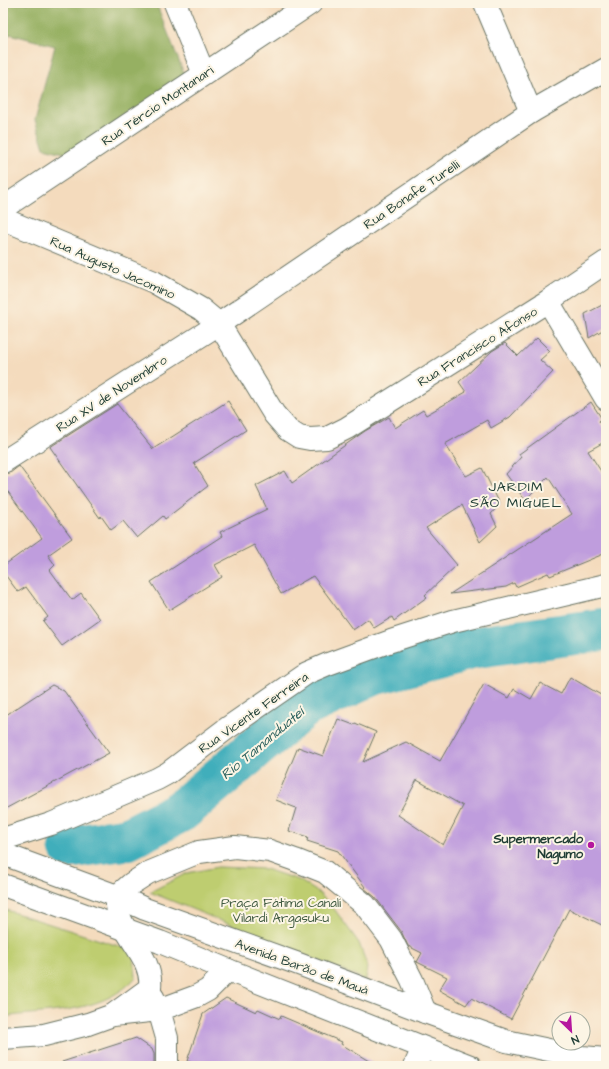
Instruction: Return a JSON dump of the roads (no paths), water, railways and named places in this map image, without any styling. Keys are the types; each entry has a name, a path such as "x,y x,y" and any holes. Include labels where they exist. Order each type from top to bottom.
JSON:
{"street":[{"path":"174,3 204,74"},
{"name":"Rua Tércio Montanari","path":"3,208 311,3"},
{"path":"485,3 531,112"},
{"name":"Rua Bonafe Turelli","path":"219,324 531,112 606,69"},
{"name":"Rua Augusto Jacomino","path":"3,220 154,282 201,309 219,324 274,414 288,430 299,437 310,439 327,438 347,428"},
{"name":"Rua Francisco Afonso","path":"347,428 548,302 606,262"},
{"path":"548,302 606,399"},
{"name":"Rua XV de Novembro","path":"3,462 219,324"},
{"name":"Rua Vicente Ferreira","path":"3,839 51,824 157,779 168,773 307,673 328,664 391,641 453,621 606,585"},
{"path":"167,1066 167,1038 150,988 151,979 149,970 141,952 126,930 118,913 116,905 117,896 148,873 199,852 235,847 270,851 325,872 365,905 391,939 412,980 425,1012"},
{"name":"Avenida Barão de Mauá","path":"3,854 117,896 145,910 296,963 506,1041 582,1057 606,1059"},
{"path":"3,885 160,942 278,989 419,1057 470,1066"},
{"path":"3,1038 44,1035 88,1024 113,1015 158,1010 197,996 208,990 228,970"},
{"path":"113,1015 150,988"}],"waterway":[{"name":"Rio Tamanduateí","path":"70,847 127,839 181,811 305,706 374,674 473,648 606,629"}],"place":[{"name":"Supermercado Nagumo","path":"591,845"}],"district":[{"name":"JARDIM SÃO MIGUEL","path":"516,494"}],"park label":[{"name":"Praça Fátima Canali Vilardi Argasuku","path":"281,910"}]}
